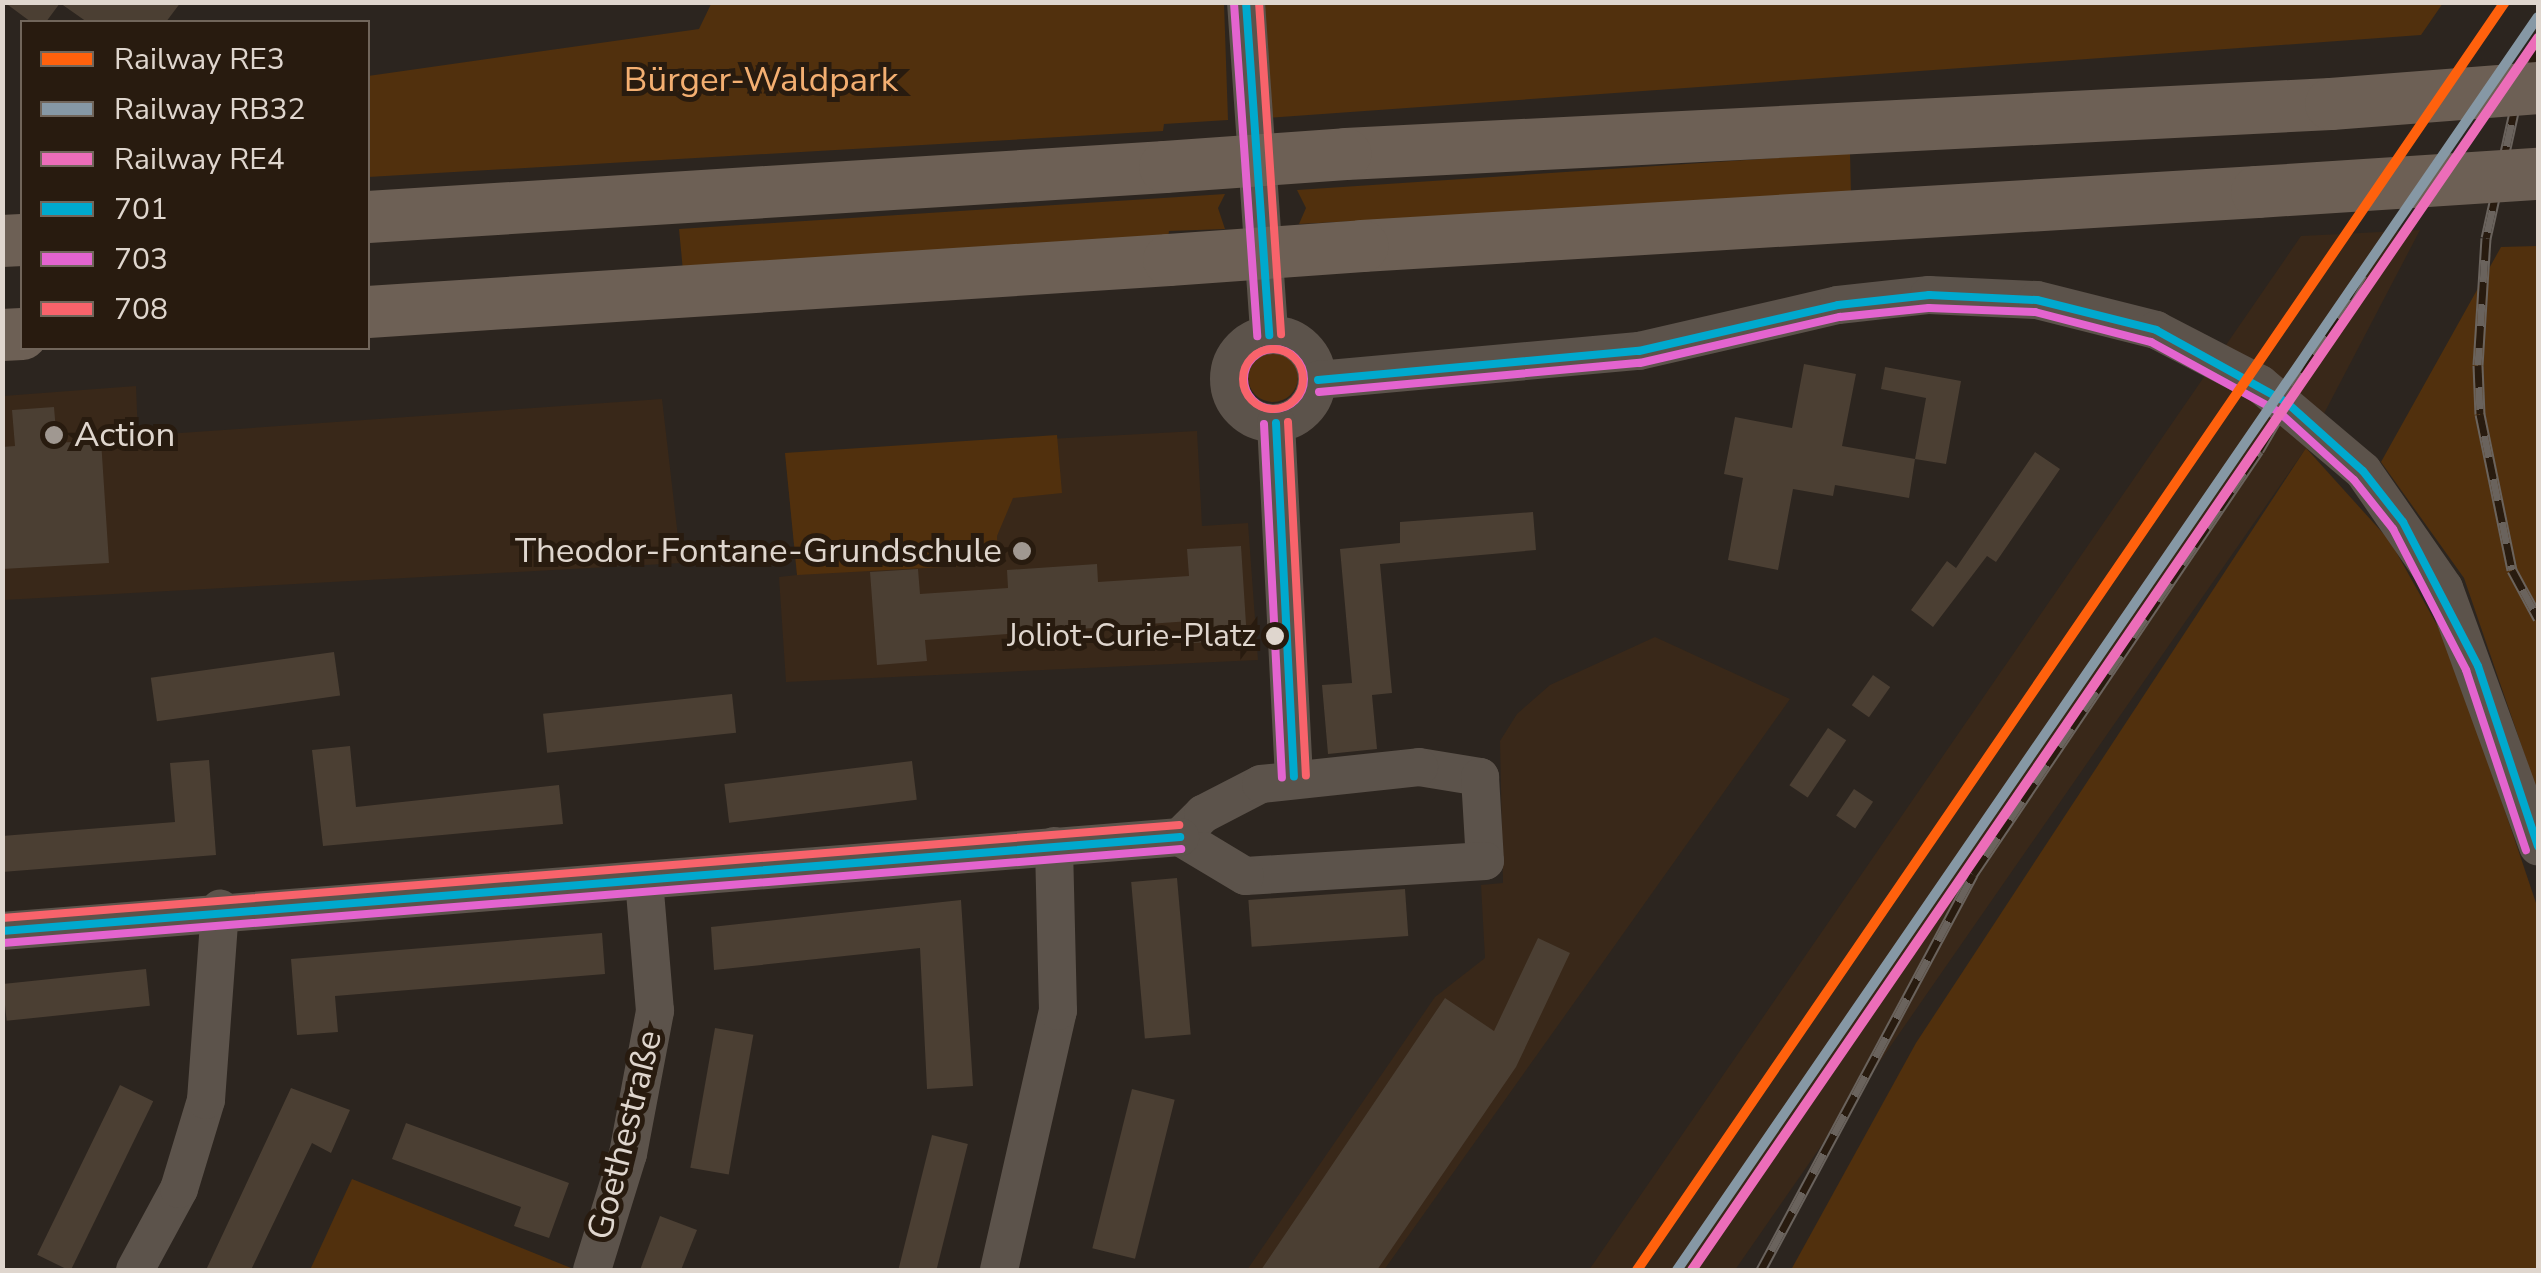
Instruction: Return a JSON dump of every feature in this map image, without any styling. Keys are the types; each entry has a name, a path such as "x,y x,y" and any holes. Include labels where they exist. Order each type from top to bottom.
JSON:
{"highway":[{"path":"370,218 1346,154 2331,104 2538,88"},
{"path":"370,312 2538,174"}],"street":[{"path":"1246,2 1269,335"},
{"path":"1318,380 1639,350 1838,305 1929,295 2037,300 2156,330 2260,384 2363,471 2444,588 2538,846"},
{"path":"1269,335 1303,346 1318,380 1308,407 1276,424 1244,412 1229,381 1242,347 1269,335"},
{"path":"1276,424 1294,777"},
{"path":"2,931 220,909 1180,837 1245,876 1485,861 1480,777 1420,767 1294,777 1229,797 1180,837"},
{"path":"1000,1270 1058,1011 1054,846"},
{"name":"Goethestraße","path":"592,1270 628,1154 655,1011 644,880"},
{"path":"135,1270 179,1189 206,1100 220,909"}],"shaded area":[{"path":"2420,230 2306,448 1735,1270 1589,1270 2301,236"},
{"path":"136,386 138,436 662,399 681,563 3,600 3,396"},
{"name":"Theodor-Fontane-Grundschule","path":"1197,431 1202,526 1248,523 1258,660 786,682 779,577 797,575 785,453"},
{"path":"1655,637 1790,699 1384,1270 1247,1270 1435,997 1485,958 1481,885 1503,883 1500,741 1517,714 1550,685"}],"green space":[{"name":"Bürger-Waldpark","path":"712,2 1224,3 1228,120 1164,124 1163,131 370,177 370,76 699,29"},
{"path":"1261,3 2443,3 2421,35 1268,118"},
{"path":"1850,153 1851,195 1299,224 1306,208 1297,190"},
{"path":"1225,194 1218,208 1225,229 1169,231 1168,238 683,271 679,229"},
{"path":"2538,246 2538,794 2464,578 2381,462 2501,247"},
{"path":"1273,352 1291,359 1298,377 1291,395 1273,402 1255,395 1248,377 1255,359"},
{"path":"1057,435 1062,493 1013,498 997,536 998,564 797,575 785,453"},
{"path":"2306,448 2390,541 2451,650 2538,909 2538,1270 1791,1270 1916,1043"},
{"path":"352,1179 576,1270 310,1270"}],"building":[{"path":"4,2 181,2 168,20 84,20 60,3 47,20 28,20"},
{"path":"1804,364 1856,374 1842,446 1915,459 1909,498 1835,485 1833,496 1793,489 1778,570 1728,560 1743,478 1724,474 1735,417 1792,428"},
{"path":"1885,367 1961,381 1946,464 1915,459 1926,398 1881,389"},
{"path":"54,407 57,443 101,440 109,563 2,569 2,447 15,446 12,410"},
{"path":"2035,452 2060,469 1996,562 1987,556 1933,627 1911,610 1947,561 1956,568"},
{"path":"1533,512 1536,550 1380,564 1392,693 1372,695 1377,749 1328,754 1322,685 1352,683 1340,549 1400,543 1400,522"},
{"path":"1241,546 1247,640 1192,643 1190,621 925,640 927,661 877,665 870,572 918,569 920,594 1008,588 1007,570 1097,564 1098,582 1189,576 1187,549"},
{"path":"334,652 340,696 157,721 151,678"},
{"path":"1873,675 1890,687 1869,717 1852,705"},
{"path":"732,694 736,733 547,753 543,714"},
{"path":"1828,728 1846,740 1808,798 1789,785"},
{"path":"350,746 356,807 559,785 563,824 323,846 312,750"},
{"path":"209,760 216,855 2,872 2,836 175,822 170,763"},
{"path":"912,761 917,800 729,823 724,784"},
{"path":"1854,789 1873,802 1855,828 1836,816"},
{"path":"1177,878 1191,1034 1145,1038 1131,882"},
{"path":"1405,889 1408,936 1252,947 1248,900"},
{"path":"961,900 973,1086 927,1089 920,948 714,970 711,927"},
{"path":"602,933 605,974 335,996 338,1032 297,1035 291,959"},
{"path":"1538,938 1570,953 1516,1067 1377,1270 1261,1270 1445,998 1494,1031"},
{"path":"146,969 150,1006 7,1021 3,984"},
{"path":"715,1028 753,1035 729,1175 690,1168"},
{"path":"120,1085 153,1101 71,1270 37,1255"},
{"path":"291,1088 350,1110 331,1153 312,1143 251,1270 206,1270"},
{"path":"1132,1089 1175,1100 1135,1259 1092,1248"},
{"path":"406,1123 569,1183 549,1238 514,1226 521,1207 392,1159"},
{"path":"932,1135 968,1144 936,1270 898,1270"},
{"path":"660,1216 697,1230 681,1270 640,1270"}],"railway":[{"path":"2538,46 2516,103 2486,238 2478,365 2480,414 2512,570 2538,618"},
{"path":"1761,1270 1973,874 2259,450 2362,274"}],"rail line":[{"name":"RE3","path":"1637,1270 2505,2"},
{"name":"RB32","path":"1677,1270 2538,17"},
{"name":"RE4","path":"1692,1270 2538,38"}],"transit line":[{"name":"701","path":"1246,2 1269,335"},
{"name":"708","path":"1259,2 1281,334"},
{"name":"703","path":"1234,3 1257,336"},
{"name":"701","path":"1318,380 1639,351 1838,305 1929,295 2037,300 2156,330 2286,402 2363,471 2403,522 2478,666 2538,846"},
{"name":"703","path":"1319,392 1640,363 1840,317 1929,308 2035,312 2151,342 2279,412 2354,480 2393,529 2466,670 2526,850"},
{"name":"708","path":"1273,349 1294,358 1303,379 1294,400 1273,409 1252,400 1243,379 1252,358 1273,349"},
{"name":"703","path":"1274,349 1295,358 1304,379 1295,400 1274,409 1253,400 1244,379 1253,358 1274,349"},
{"name":"708","path":"1288,422 1306,776"},
{"name":"701","path":"1276,423 1294,777"},
{"name":"703","path":"1264,424 1282,778"},
{"name":"708","path":"2,918 1179,825"},
{"name":"701","path":"2,931 1180,837"},
{"name":"703","path":"3,943 1181,849"}],"place":[{"name":"Action","path":"54,435"},
{"name":"Theodor-Fontane-Grundschule","path":"1022,551"},
{"name":"Joliot-Curie-Platz","path":"1275,636"}]}
